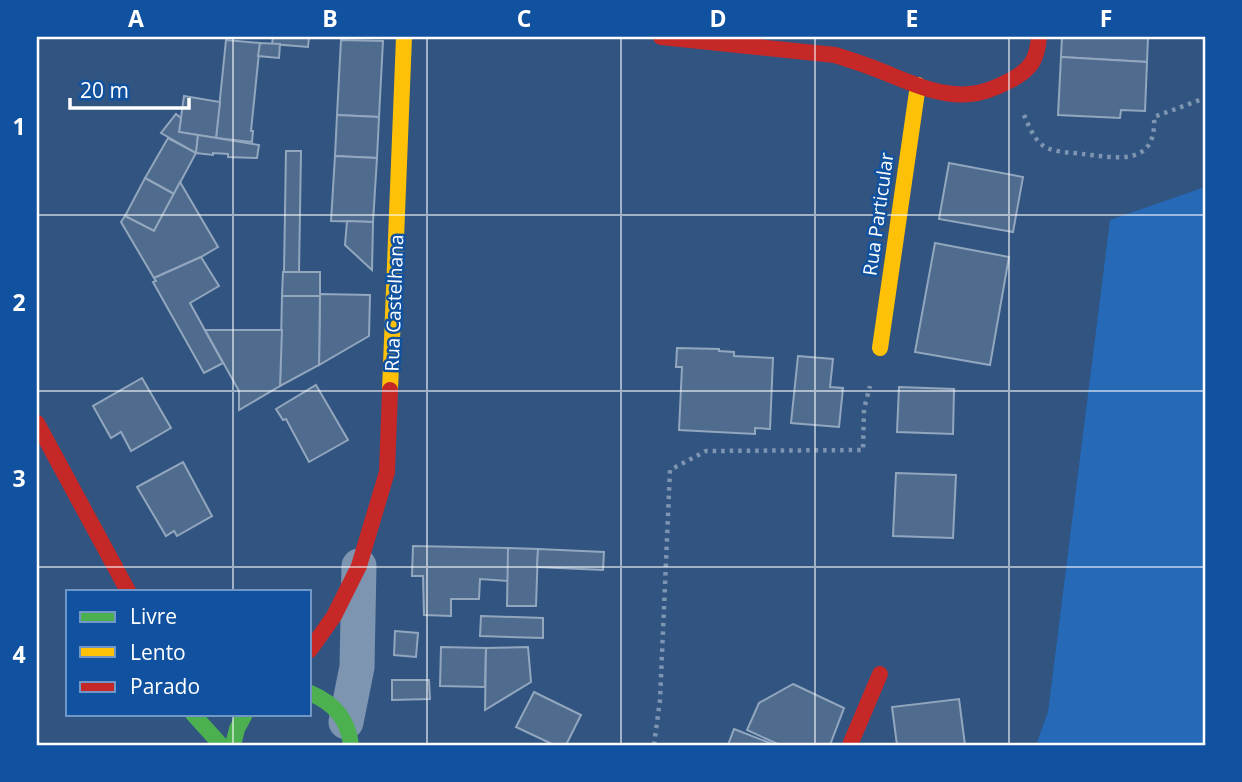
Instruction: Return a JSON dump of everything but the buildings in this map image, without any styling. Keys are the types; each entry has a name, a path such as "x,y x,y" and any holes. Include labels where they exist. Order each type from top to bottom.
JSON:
{"street":[{"name":"Rua Castelhana","path":"312,647 334,616 359,566 387,472 404,37"},
{"path":"671,37 835,55 856,60 945,94 967,96 992,91 1029,68 1039,46 1039,37"},
{"name":"Rua Particular","path":"880,348 918,85"},
{"path":"37,423 127,590"},
{"name":"Rua Castelhana","path":"348,734 357,667 359,566"},
{"path":"850,745 880,674"},
{"path":"312,694 320,696 335,708 348,734"},
{"path":"194,716 221,745"},
{"path":"233,745 236,729 244,716"}],"path":[{"path":"1008,83 1040,144 1052,150 1124,159 1143,151 1150,142 1155,132 1154,117 1205,98"},
{"path":"654,745 660,700 670,470 706,451 863,450 864,409 880,348"}],"shaded area":[{"path":"1205,187 1205,745 1036,745 1048,712 1110,220"}],"traffic: fast":[{"path":"312,694 338,713 347,727 351,745"},
{"path":"195,716 221,745"},
{"path":"233,745 244,716"}],"traffic: slow":[{"path":"390,390 404,37"},
{"path":"880,348 918,85"}],"traffic: jam":[{"path":"661,37 835,55 924,88 958,94 986,91 1018,76 1032,63 1039,37"},
{"path":"312,647 334,616 359,566 387,472 390,390"},
{"path":"37,423 127,590"},
{"path":"850,745 880,674"}]}
